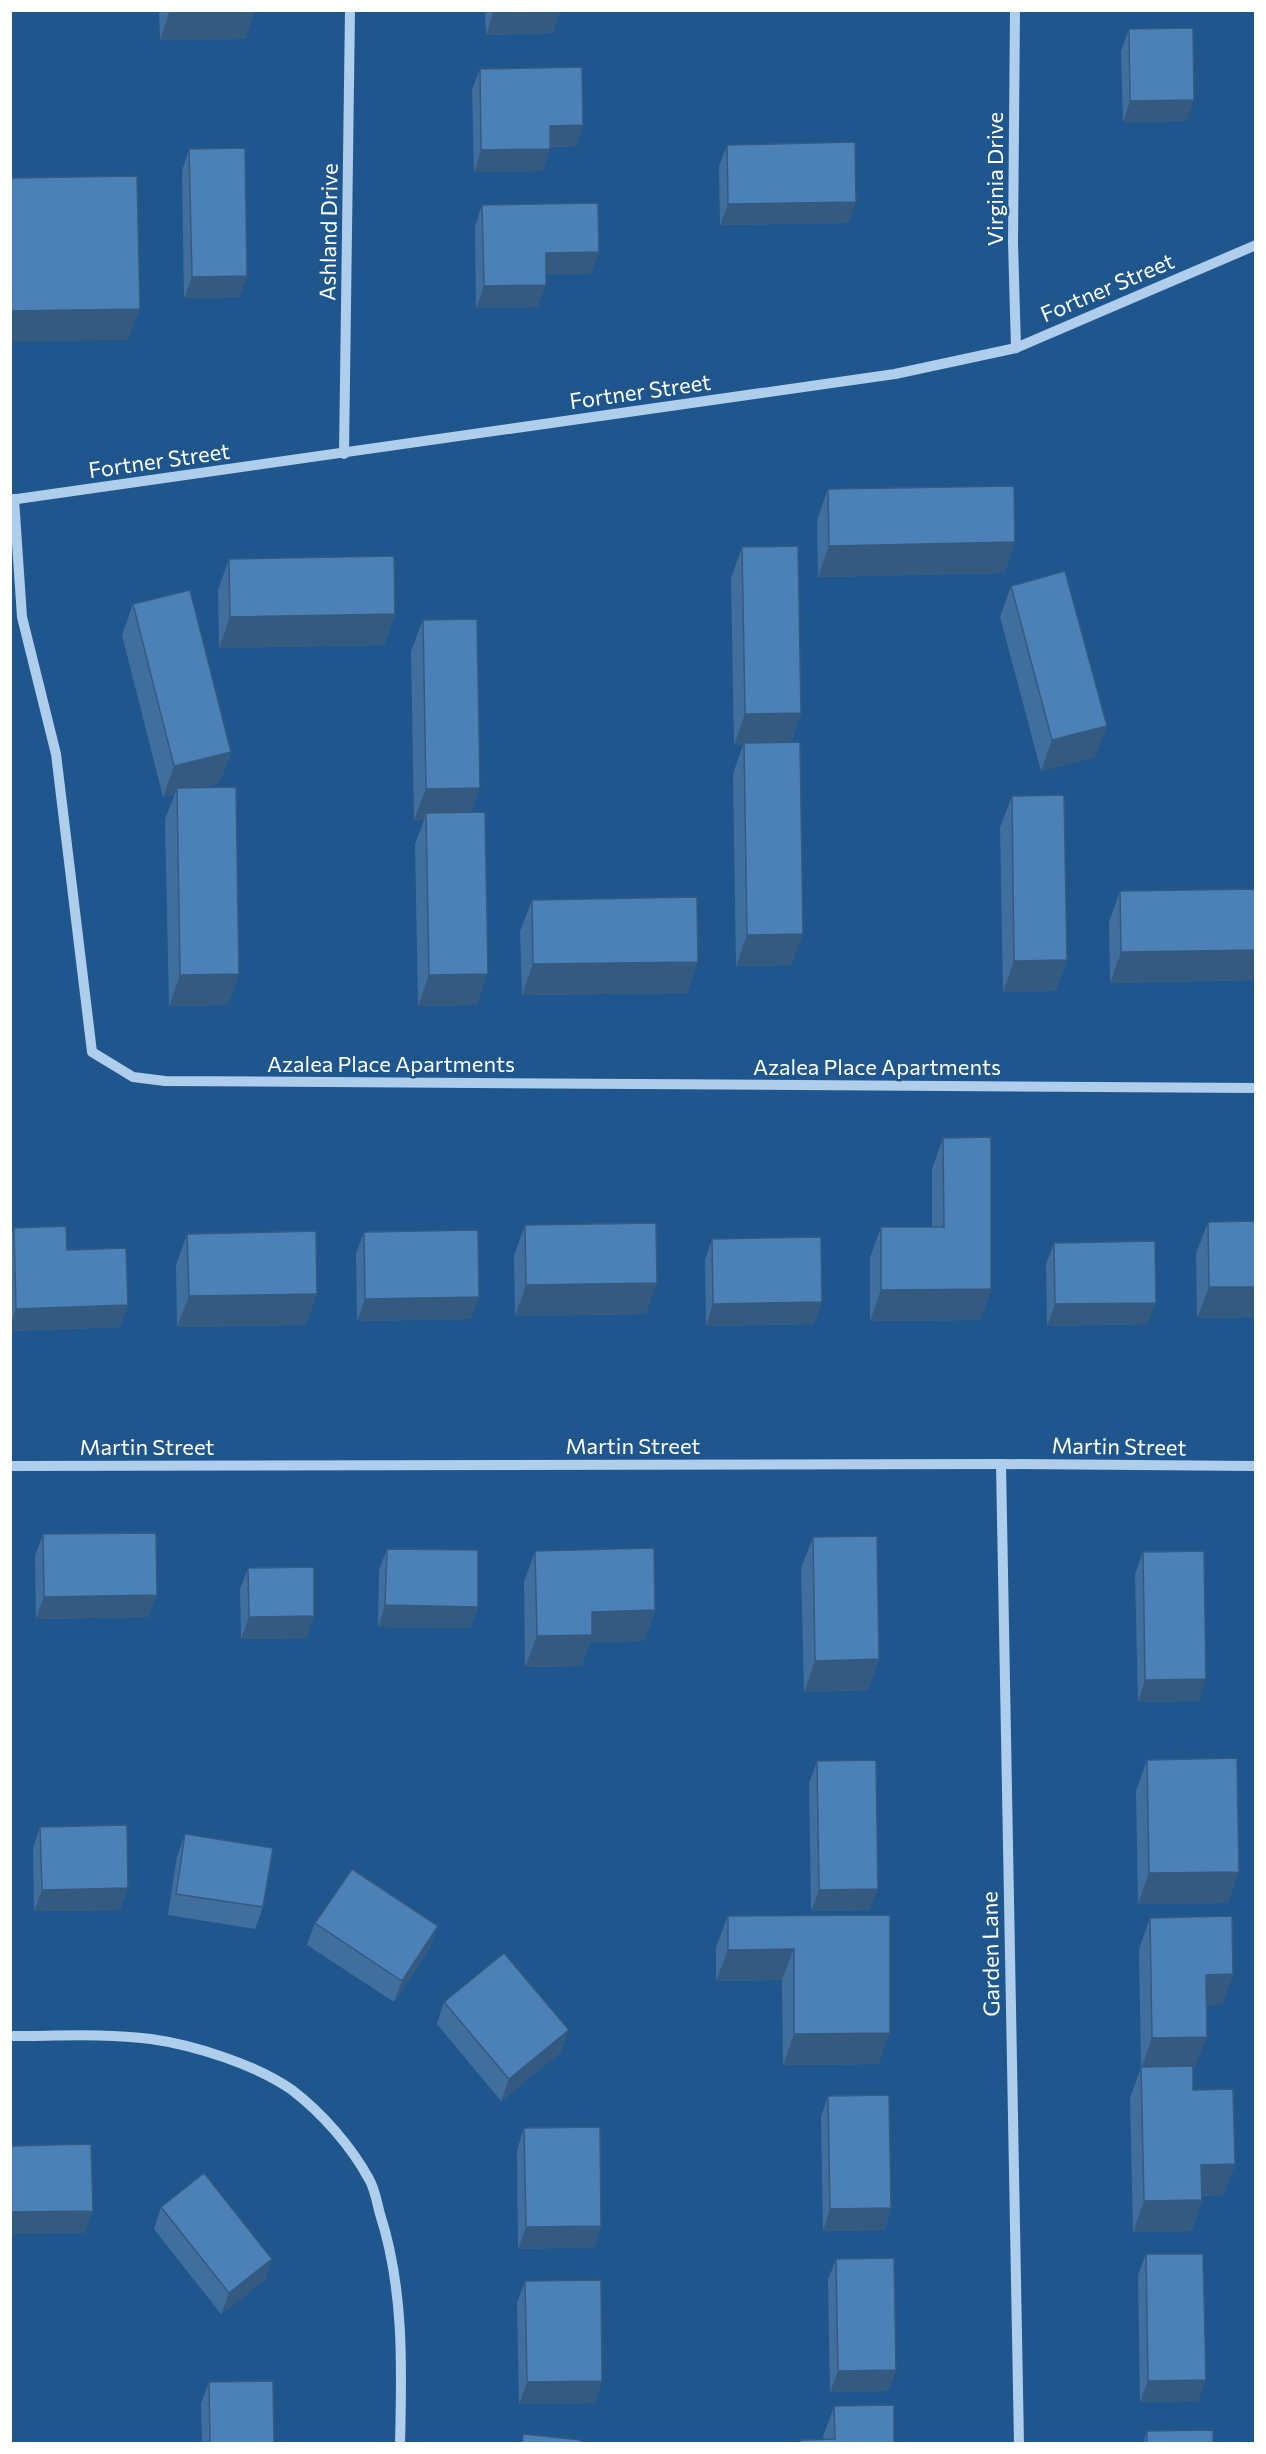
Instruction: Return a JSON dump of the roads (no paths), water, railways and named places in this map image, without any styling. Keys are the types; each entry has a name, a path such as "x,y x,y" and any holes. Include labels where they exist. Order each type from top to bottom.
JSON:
{"street":[{"name":"Ashland Drive","path":"344,454 350,10"},
{"name":"Virginia Drive","path":"1015,10 1013,242 1016,348"},
{"name":"Fortner Street","path":"12,500 896,374 1016,348 1256,245"},
{"name":"Azalea Place Apartments","path":"12,500 22,617 56,754 92,1052 134,1077 188,1081 1256,1088"},
{"name":"Martin Street","path":"10,1466 1001,1464 1256,1466"},
{"name":"Garden Lane","path":"1001,1464 1019,2444"},
{"path":"10,2036 99,2036 152,2039 202,2052 244,2066 291,2090 333,2128 370,2180 388,2239 403,2349 400,2444"}]}
